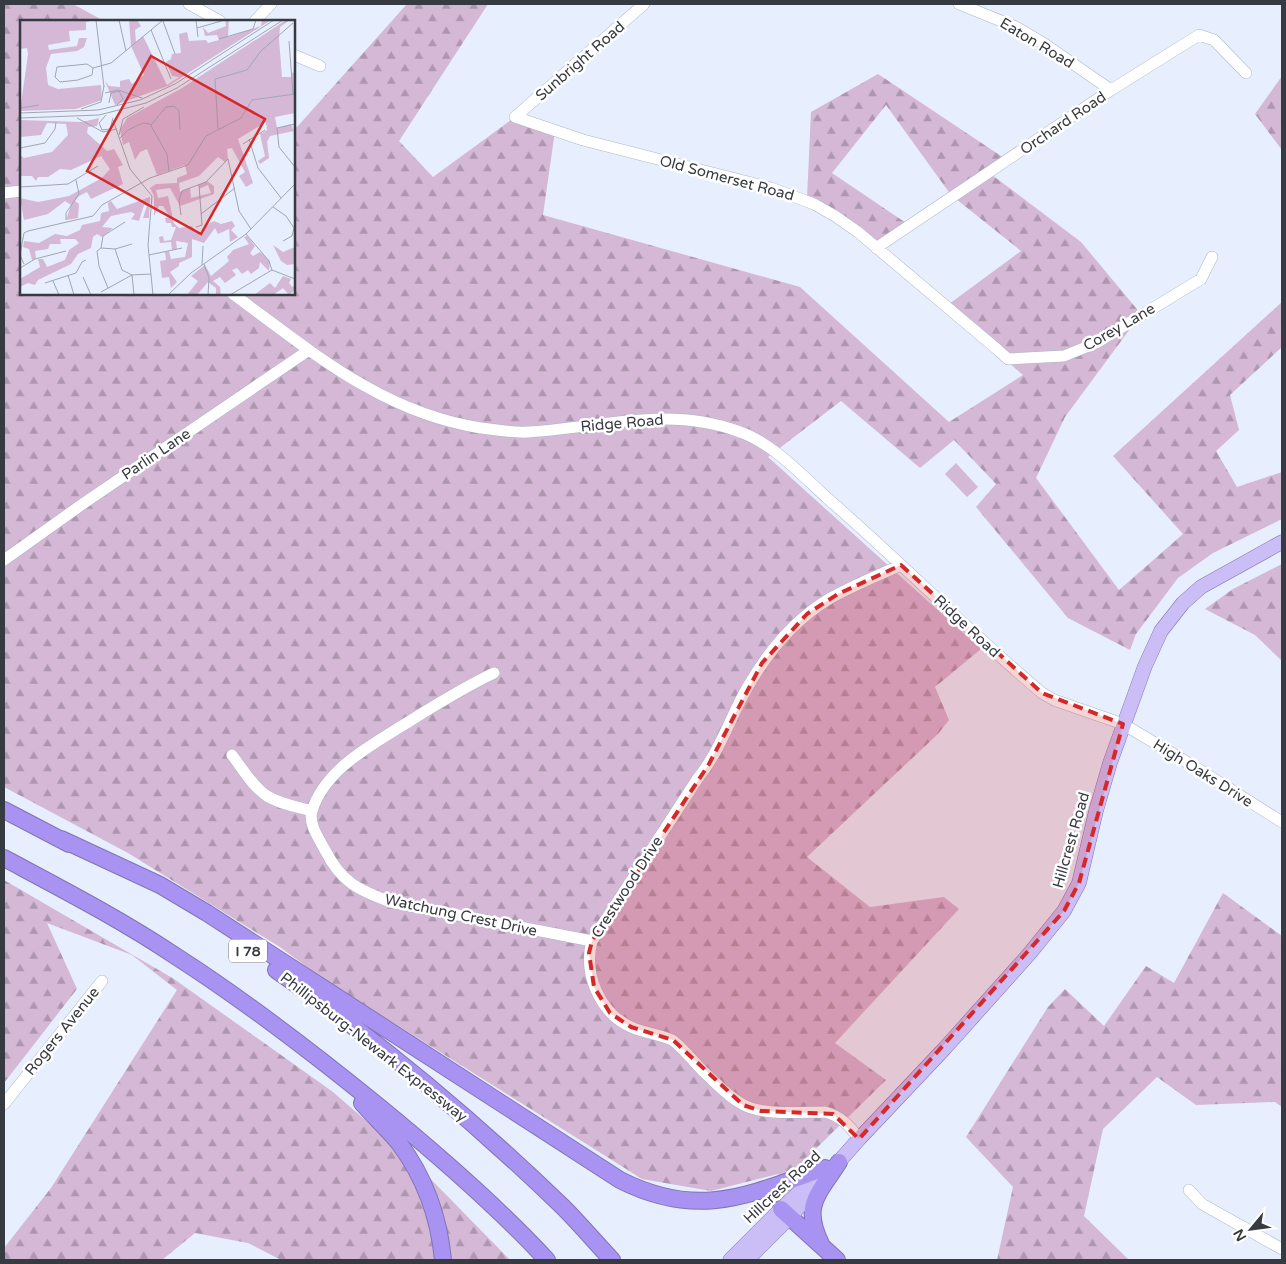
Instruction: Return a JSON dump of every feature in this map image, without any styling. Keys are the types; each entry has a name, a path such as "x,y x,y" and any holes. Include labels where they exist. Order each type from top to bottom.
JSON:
{"highway":[{"name":"Phillipsburg-Newark Expressway","path":"4,810 61,839 155,892 254,955 325,1005 426,1084 471,1123 563,1208 612,1260"},
{"path":"61,839 160,885 207,913 620,1180 634,1187 673,1200 712,1201 758,1192 832,1165"},
{"path":"4,858 80,899 176,956 297,1041 431,1149 523,1234 547,1260"},
{"path":"337,1073 398,1142 413,1165 432,1204 439,1228 443,1260"},
{"path":"821,1244 813,1229 813,1202 832,1165"},
{"path":"785,1213 837,1260"}],"main road":[{"name":"Hillcrest Road","path":"730,1260 785,1213 859,1139 945,1048 1030,953 1064,911 1079,883 1096,811 1123,724 1145,666 1161,631 1183,603 1201,587 1282,542"},
{"name":"Hillcrest Road","path":"747,1260 785,1213"}],"street":[{"path":"189,4 218,20"},
{"path":"256,20 271,4"},
{"name":"Sunbright Road","path":"515,117 644,4"},
{"name":"Eaton Road","path":"959,4 1024,32 1112,90"},
{"name":"Orchard Road","path":"876,248 1112,90 1199,35 1214,40 1246,73"},
{"path":"295,55 320,66"},
{"name":"Old Somerset Road","path":"515,117 583,140 771,188 795,196 835,216 1008,359"},
{"path":"4,193 20,191"},
{"name":"Corey Lane","path":"1008,359 1064,356 1096,343 1201,279 1212,257"},
{"name":"Ridge Road","path":"234,295 331,366 382,397 420,414 470,426 513,432 635,419 663,418 713,424 755,438 783,459 853,520 1042,693 1054,700 1123,724"},
{"name":"Parlin Lane","path":"4,560 92,497 309,350"},
{"name":"Crestwood Drive","path":"859,1139 851,1127 833,1114 825,1112 761,1111 743,1105 726,1094 673,1040 631,1027 610,1013 594,986 588,953 592,941 709,764 746,689 762,663 790,630 815,608 838,594 901,565"},
{"path":"232,755 267,796 312,811 329,780 354,757 466,686 494,673"},
{"name":"High Oaks Drive","path":"1123,724 1282,822"},
{"name":"Watchung Crest Drive","path":"312,811 316,833 333,865 340,874 367,893 391,902 592,941"},
{"name":"Rogers Avenue","path":"4,1104 102,981"},
{"path":"1189,1190 1202,1204 1282,1249"}],"highlighted area":[{"path":"901,565 1042,693 1123,724 1079,883 1064,911 859,1139 833,1114 761,1111 743,1105 673,1040 631,1027 610,1013 594,987 589,953 592,941 709,764 762,663 807,614 838,594"}],"green space":[{"path":"4,4 73,4 102,20 20,20 20,295 295,295 295,126 297,127 407,4 488,4 399,141 433,177 515,117 555,131 543,215 800,287 949,422 1023,375 945,307 1021,251 951,195 886,105 832,173 909,225 876,243 807,198 811,112 878,74 1007,160 988,172 1081,242 1141,314 1065,417 1036,478 1119,590 1183,534 1113,456 1282,302 1282,347 1230,395 1239,430 1216,451 1237,487 1282,472 1282,519 1213,553 1178,578 1136,634 1130,650 1068,618 976,507 996,484 954,440 920,468 841,401 768,457 981,649 935,687 949,720 938,734 807,857 870,907 944,897 959,909 835,1043 886,1080 784,1180 778,1174 711,1191 642,1179 319,976 280,947 128,853 4,787"},
{"path":"1282,76 1282,150 1255,114"},
{"path":"956,463 978,487 967,497 945,474"},
{"path":"1282,564 1282,661 1255,635 1205,609 1233,589"},
{"path":"4,880 174,979 333,1092 417,1165 510,1260 281,1260 248,1243 195,1233 162,1260 4,1260 4,1248 51,1188 177,990 132,955 47,923 77,989 4,1083"},
{"path":"1223,893 1282,936 1282,1107 1275,1102 1196,1105 1157,1077 1103,1129 1084,1216 1129,1260 997,1260 1013,1187 966,1137 1048,1007 1065,989 1104,1026 1146,966 1174,983"}]}
